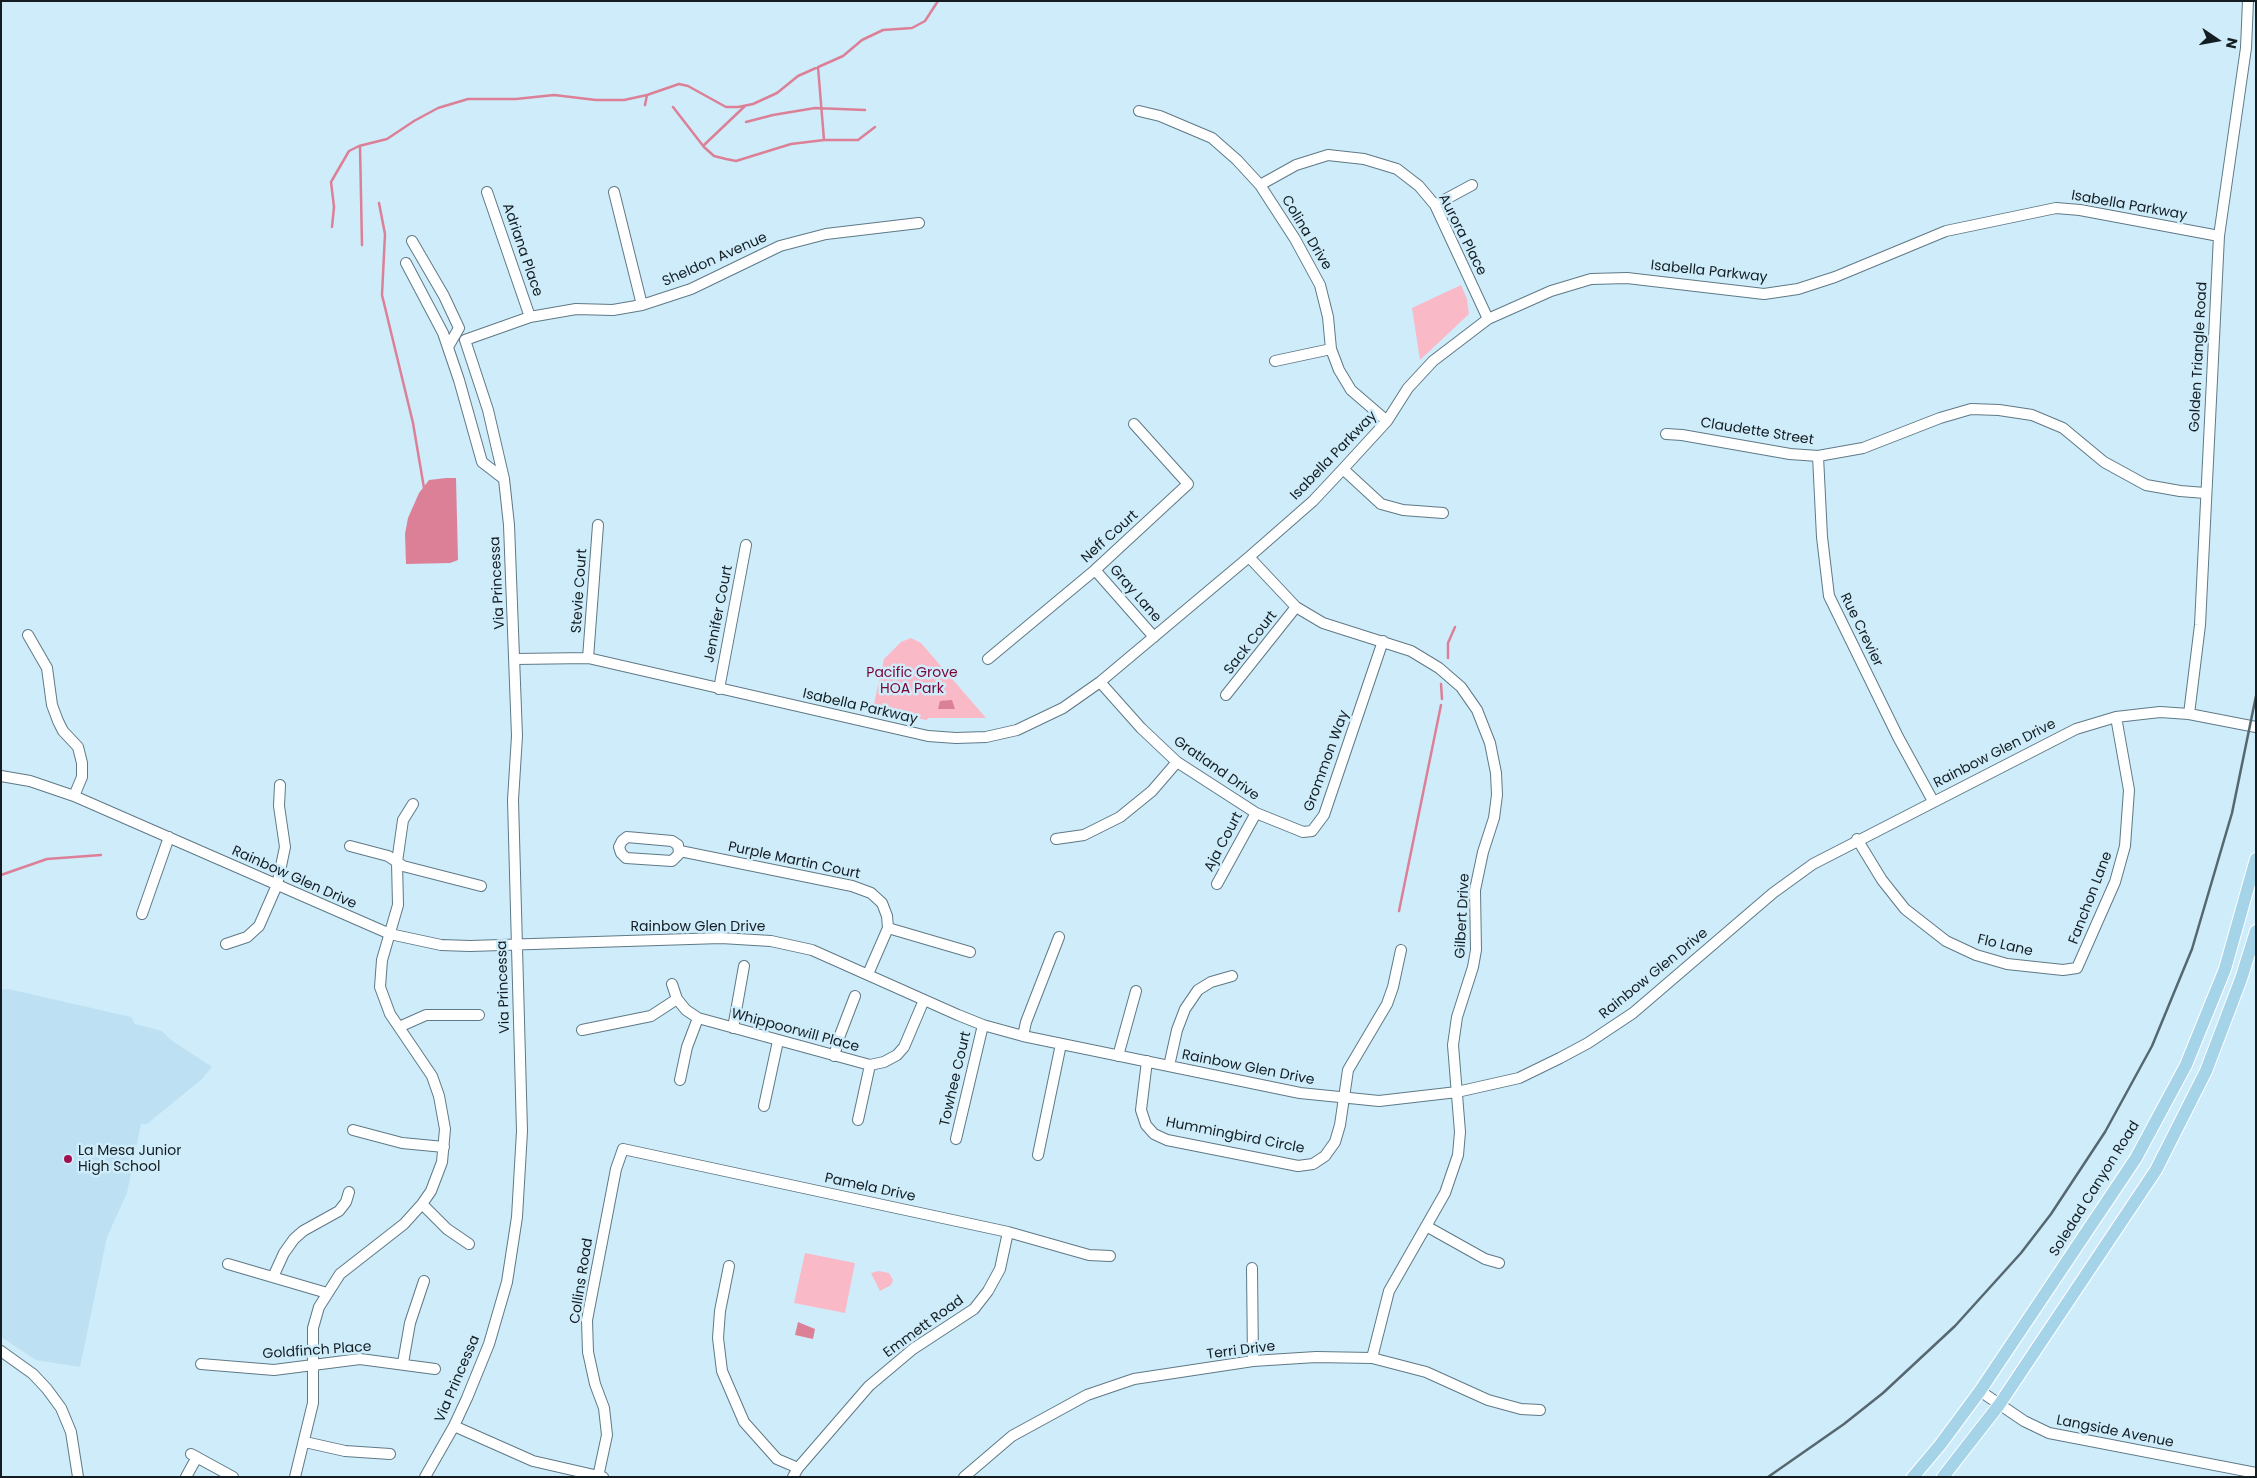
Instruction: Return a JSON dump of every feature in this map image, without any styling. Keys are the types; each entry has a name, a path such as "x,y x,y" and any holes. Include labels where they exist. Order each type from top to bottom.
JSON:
{"main road":[{"name":"Soledad Canyon Road","path":"1913,1477 1940,1445 1980,1390 2136,1158 2186,1065 2225,969 2256,859"},
{"path":"1943,1477 1999,1405 2156,1170 2206,1072 2241,979 2256,931"}],"street":[{"name":"Golden Triangle Road","path":"2189,714 2200,626 2219,236 2246,48 2248,1"},
{"name":"Colina Drive","path":"1139,111 1160,116 1212,138 1237,160 1260,185 1295,239 1320,285 1328,317 1331,349 1339,370 1351,390 1387,422"},
{"name":"Aurora Place","path":"1260,185 1296,165 1328,155 1364,158 1397,169 1419,186 1435,205 1488,319"},
{"path":"1435,205 1472,185"},
{"name":"Adriana Place","path":"487,192 530,317"},
{"path":"614,192 642,305"},
{"name":"Isabella Parkway","path":"515,659 588,658 898,730 956,738 986,737 1017,730 1063,708 1100,682 1249,558 1313,501 1387,422 1408,388 1433,361 1488,319 1551,291 1591,279 1627,278 1764,294 1798,289 1835,277 1946,231 2056,208 2080,210 2219,236"},
{"name":"Sheldon Avenue","path":"465,340 530,317 576,309 613,310 642,305 691,289 780,246 826,234 919,223"},
{"path":"412,241 444,296 459,328 448,347"},
{"path":"406,263 427,300 448,347 479,456 489,470 504,480"},
{"name":"Via Princessa","path":"425,1477 454,1426 489,1344 506,1282 517,1217 522,1131 513,800 517,736 512,571 504,480 488,410 465,340"},
{"path":"1275,361 1331,349"},
{"name":"Claudette Street","path":"1666,434 1682,435 1790,454 1818,456 1863,448 1900,436 1940,418 1971,409 1999,410 2032,415 2063,428 2104,462 2146,485 2180,492 2205,493"},
{"name":"Neff Court","path":"988,659 1095,570 1188,484 1134,424"},
{"name":"Rue Crevier","path":"1818,456 1822,537 1829,596 1898,737 1933,801"},
{"path":"1343,469 1381,504 1403,510 1443,513"},
{"name":"Stevie Court","path":"588,658 598,525"},
{"name":"Jennifer Court","path":"719,689 746,545"},
{"name":"Gilbert Drive","path":"1249,558 1296,607 1323,623 1411,651 1439,668 1461,688 1477,710 1490,743 1496,773 1497,795 1494,818 1479,866 1475,890 1476,950 1473,967 1457,1017 1453,1045 1460,1132 1458,1155 1445,1193 1389,1291 1372,1358"},
{"name":"Gray Lane","path":"1095,570 1154,637"},
{"name":"Sack Court","path":"1226,695 1296,607"},
{"path":"28,635 47,668 52,705 63,731 78,747 82,763 82,777 74,796"},
{"name":"Grommon Way","path":"1256,813 1303,832 1312,831 1318,825 1383,641"},
{"name":"Gratland Drive","path":"1100,682 1141,728 1177,762 1256,813"},
{"name":"Rainbow Glen Drive","path":"1,776 30,781 74,796 390,934 441,945 516,945 745,938 771,941 812,950 982,1025 1023,1036 1300,1093 1342,1099 1379,1101 1456,1092 1519,1078 1588,1044 1633,1012 1773,893 1812,864 1857,839 2076,729 2116,717 2160,712 2189,714 2256,727"},
{"name":"Fanchon Lane","path":"2077,968 2115,882 2126,837 2129,790 2116,717"},
{"path":"1056,840 1084,835 1120,817 1152,791 1177,762"},
{"path":"226,944 247,937 259,926 277,885 285,847 279,806 280,785"},
{"path":"295,1477 313,1403 313,1328 319,1307 340,1274 404,1224 422,1204 437,1177 444,1148 443,1112 434,1082 384,1002 380,987 382,960 398,905 397,862 403,820 413,804"},
{"name":"Aja Court","path":"1217,884 1256,813"},
{"path":"142,914 155,872 169,837"},
{"name":"Purple Martin Court","path":"631,837 672,841 678,845 680,851 677,857 672,860 629,858 621,853 619,847 624,838 631,837"},
{"name":"Flo Lane","path":"1857,839 1882,880 1905,909 1946,941 1976,955 2007,964 2063,970 2077,968"},
{"path":"350,846 388,856 403,866 481,886"},
{"name":"Purple Martin Court","path":"680,851 858,888 871,893 882,902 887,916 888,928"},
{"path":"868,974 888,928 970,952"},
{"path":"1023,1036 1026,1022 1058,937"},
{"name":"Hummingbird Circle","path":"1147,1061 1141,1110 1146,1126 1154,1134 1168,1140 1298,1166 1313,1164 1325,1156 1335,1142 1340,1125 1342,1099 1348,1070 1387,1004 1401,950"},
{"path":"733,1028 744,966"},
{"path":"1169,1066 1177,1030 1185,1009 1198,990 1211,982 1232,976"},
{"name":"Whippoorwill Place","path":"672,984 677,999 686,1010 698,1018 870,1065 884,1062 897,1055 904,1047 924,1000"},
{"path":"1118,1056 1136,991"},
{"path":"834,1056 855,996"},
{"path":"582,1030 651,1016 677,999"},
{"path":"399,1027 426,1015 479,1015"},
{"path":"680,1080 687,1047 698,1018"},
{"name":"Towhee Court","path":"956,1139 982,1025"},
{"path":"764,1106 778,1041"},
{"path":"1038,1155 1061,1044"},
{"path":"858,1120 870,1065"},
{"path":"353,1130 402,1143 444,1148"},
{"name":"Pamela Drive","path":"623,1149 1008,1232 1089,1255 1110,1256"},
{"name":"Collins Road","path":"600,1476 607,1435 604,1408 595,1384 588,1352 587,1320 616,1169 623,1149"},
{"path":"273,1277 284,1253 294,1239 303,1231 339,1211 346,1202 348,1192"},
{"path":"422,1204 447,1229 470,1244"},
{"path":"1426,1226 1485,1259 1499,1263"},
{"name":"Emmett Road","path":"796,1472 869,1386 913,1349 974,1309 988,1291 1000,1269 1008,1232"},
{"path":"228,1264 327,1293"},
{"path":"729,1266 720,1311 718,1338 722,1371 744,1422 777,1459 796,1472"},
{"path":"1252,1268 1254,1362"},
{"path":"403,1363 410,1323 424,1281"},
{"path":"1,1350 33,1374 61,1408 71,1432 78,1477"},
{"name":"Terri Drive","path":"964,1477 1012,1436 1087,1395 1134,1379 1254,1362 1316,1357 1372,1358 1426,1372 1488,1400 1522,1409 1540,1410"},
{"name":"Goldfinch Place","path":"201,1364 266,1370 360,1359 403,1363 435,1369"},
{"name":"Langside Avenue","path":"1980,1390 2024,1421 2048,1433 2256,1473"},
{"path":"454,1426 533,1461 600,1476"},
{"path":"305,1442 345,1451 390,1454"},
{"path":"186,1477 194,1455 233,1477"}],"shaded area":[{"path":"456,478 458,560 450,563 406,564 405,534 408,518 419,493 429,480"},
{"path":"952,700 955,709 938,709 940,701"},
{"name":"La Mesa Junior High School","path":"8,989 131,1017 135,1024 162,1031 171,1040 212,1067 202,1079 147,1124 141,1124 127,1193 107,1237 80,1367 36,1360 1,1337 1,990"},
{"path":"798,1322 815,1329 813,1339 795,1335"}],"green space":[{"path":"1461,285 1467,299 1469,314 1420,360 1412,308"},
{"name":"Pacific Grove HOA Park","path":"911,638 921,643 986,718 929,718 926,720 915,718 903,712 892,713 873,708 884,659 901,642"},
{"path":"805,1253 855,1263 845,1313 794,1303"},
{"path":"879,1271 889,1273 893,1280 891,1285 880,1291 871,1273"}],"waterway":[{"path":"332,227 334,207 331,182 349,151 359,146 387,139 438,108 468,99 516,99 554,95 596,100 624,100 647,95 679,84 688,86 726,107 753,104 777,93 798,76 843,56 862,40 883,30 912,28 925,21 938,1"},
{"path":"673,107 704,147 714,156 726,159 736,161 791,144 824,140 818,67"},
{"path":"645,105 647,95"},
{"path":"703,146 745,106"},
{"path":"746,122 815,108 865,110"},
{"path":"824,140 858,140 875,127"},
{"path":"360,146 362,245"},
{"path":"379,203 385,234 382,295 413,423 424,488"},
{"path":"1448,658 1448,643 1455,627"},
{"path":"1441,684 1442,699"},
{"path":"1399,911 1441,705"},
{"path":"1,875 47,859 101,855"}],"railway":[{"path":"1768,1477 1844,1424 1883,1393 1955,1326 2021,1253 2051,1214 2105,1132 2152,1046 2192,949 2232,813 2256,696"}],"place":[{"name":"La Mesa Junior High School","path":"68,1159"}]}
